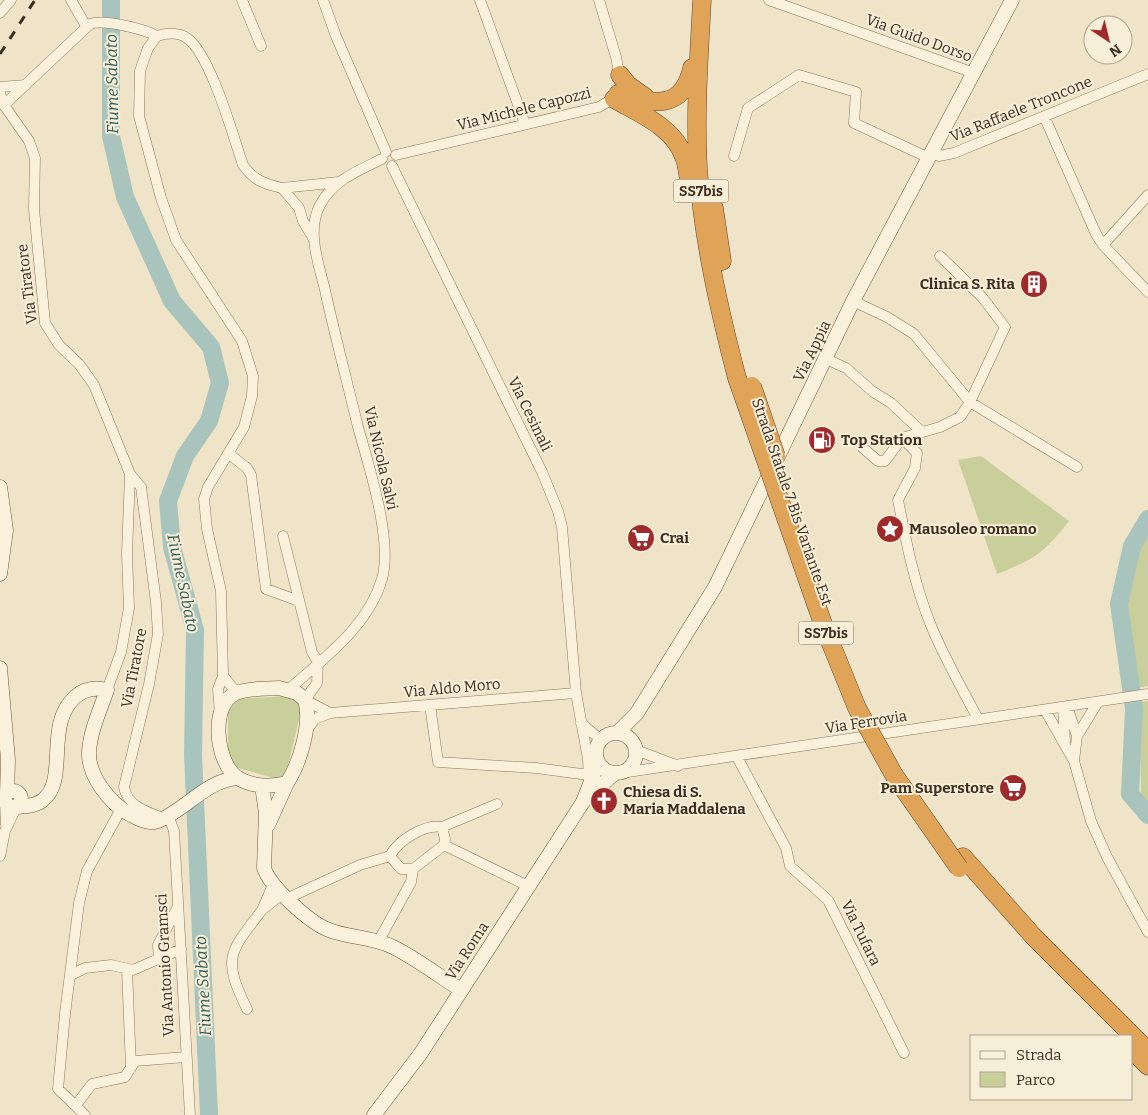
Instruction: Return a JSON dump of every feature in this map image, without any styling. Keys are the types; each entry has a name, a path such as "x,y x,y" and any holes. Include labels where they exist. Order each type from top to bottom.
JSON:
{"highway":[{"name":"Strada Statale 7 Bis Variante Est","path":"702,0 698,167 706,237 726,336 743,376 855,676 908,776 961,863 1012,930 1116,1035"},
{"name":"Strada Statale 7 Bis Variante Est","path":"714,0 709,79 710,182 743,376"},
{"path":"616,96 652,101 672,99 686,88 700,33"},
{"path":"620,75 638,93 652,101"},
{"path":"616,96 662,127 677,142 685,158 693,206 706,237"},
{"name":"Strada Statale 7 Bis Variante Est","path":"961,863 1132,1035"},
{"name":"Strada Statale 7 Bis Variante Est","path":"1133,1036 1148,1051"},
{"path":"1133,1051 1148,1066"}],"street":[{"path":"0,12 11,0"},
{"path":"71,0 86,26"},
{"path":"242,0 261,46"},
{"path":"324,0 336,36 388,156"},
{"path":"480,0 524,124"},
{"path":"599,0 620,75 616,96"},
{"name":"Via Guido Dorso","path":"769,0 974,73"},
{"name":"Via Appia","path":"616,733 637,713 715,587 853,301 1012,0"},
{"path":"2,105 86,26 100,22 138,29 157,36 170,33 180,35 187,38 199,50 208,66 244,166 251,176 261,182 282,188 339,182"},
{"path":"157,36 148,48 140,71 139,116 161,198 176,240 242,341 253,376 252,396 247,419 229,454 208,487 204,499 207,529 221,591 223,676 218,689 222,754 214,784"},
{"name":"Via Raffaele Troncone","path":"930,155 939,156 954,152 1148,74"},
{"path":"734,156 748,108 799,75 856,92 854,123 930,155"},
{"path":"0,87 14,87 26,84"},
{"name":"Via Tiratore","path":"0,93 2,105 29,141 35,158 34,209 45,323 58,345 86,373 130,474 141,488 156,602 158,634 149,684 124,787 128,799 134,805 169,814"},
{"name":"Via Michele Capozzi","path":"339,182 388,156 599,107 616,96"},
{"path":"1044,116 1091,225 1103,245 1148,292"},
{"name":"Via Cesinali","path":"388,156 385,165 392,166 542,472 558,510 567,576 576,693 581,723 593,761"},
{"path":"314,240 315,217 328,192 339,182"},
{"path":"282,188 299,208 314,240"},
{"path":"1103,245 1148,195"},
{"path":"301,214 310,218 315,217"},
{"name":"Via Nicola Salvi","path":"288,690 352,631 374,600 382,578 384,547 374,490 314,240"},
{"path":"863,448 878,461 885,461 902,438 960,417 970,402 1005,327 982,296 940,256"},
{"path":"853,301 887,317 914,334 970,402 1077,467"},
{"path":"826,359 846,368 872,391 891,403 922,432"},
{"path":"902,438 917,453 916,468 898,500 906,544 922,603 931,626 978,719"},
{"path":"229,454 247,468 251,474 266,589 299,600"},
{"name":"Via Tiratore","path":"107,690 121,652 129,608 127,554 130,474"},
{"path":"0,487 6,530 0,574"},
{"path":"283,536 313,655 318,662 316,683 320,702 330,713"},
{"path":"0,668 8,760 14,800 0,856"},
{"path":"223,676 237,693"},
{"path":"264,832 287,783 298,765 304,735 306,700 316,683"},
{"path":"14,800 38,804 49,793 56,773 59,722 69,702 79,693 97,688 107,690 90,742 88,755 103,791 121,809 147,822 157,822 214,784 228,778 238,778 262,786 287,783"},
{"path":"220,715 222,705 237,693 251,690 288,690 298,693 306,700 330,713"},
{"name":"Via Aldo Moro","path":"330,713 576,693"},
{"name":"Via Ferrovia","path":"618,773 679,766 1148,694"},
{"path":"1074,761 1077,736 1098,702"},
{"path":"430,705 438,762 536,768 589,781"},
{"path":"1065,707 1077,736"},
{"path":"1065,707 1065,747"},
{"path":"1045,710 1074,761 1091,821 1107,856 1148,932"},
{"path":"304,735 307,727 315,720 330,713"},
{"name":"Via Appia","path":"635,746 637,713"},
{"path":"581,723 601,740"},
{"path":"635,746 635,762 632,767 618,773 604,770 593,761 601,740 610,734 616,733 629,737 635,746 679,766"},
{"path":"222,754 238,778"},
{"name":"Via Tufara","path":"737,757 786,848 790,866 828,900 904,1053"},
{"name":"Via Roma","path":"583,802 593,761"},
{"name":"Via Roma","path":"374,1115 421,1053 583,802 618,773"},
{"path":"262,786 266,800 264,868 281,892 319,925 330,931 392,946 461,990"},
{"path":"247,1009 234,982 231,957 237,943 262,910 281,892 390,856 397,847 423,829 433,826 442,827 497,804"},
{"path":"85,1115 58,1089 65,1014 79,903 87,871 121,809"},
{"name":"Via Antonio Gramsci","path":"169,814 174,831 190,1115"},
{"path":"390,856 401,869 413,869 444,845 445,839 442,827"},
{"path":"444,845 528,886"},
{"path":"378,942 411,882 413,869"},
{"path":"159,959 158,945 178,906"},
{"path":"71,975 85,968 111,965 133,970 180,949"},
{"path":"127,969 131,1068"},
{"path":"76,1105 92,1084 125,1077 135,1062 186,1057"}],"green space":[{"path":"981,456 1069,521 1038,554 997,574 958,460"},
{"path":"1148,527 1148,686 1135,688 1123,606 1134,550"},
{"path":"289,696 303,703 286,774 277,779 235,767 228,761 228,705 236,699"},
{"path":"1148,701 1148,806 1141,801 1140,702"}],"waterway":[{"name":"Fiume Sabato","path":"111,0 111,136 125,197 172,301 211,347 220,383 209,421 185,456 168,501 172,547 195,630 193,755 209,1115"},
{"path":"1148,519 1132,546 1119,604 1134,709 1130,794 1148,815"}],"railway":[{"path":"0,54 35,0"}],"place":[{"name":"Clinica S. Rita","path":"1034,284"},
{"name":"Top Station","path":"822,440"},
{"name":"Mausoleo romano","path":"890,529"},
{"name":"Crai","path":"641,538"},
{"name":"Pam Superstore","path":"1013,788"},
{"name":"Chiesa di S. Maria Maddalena","path":"604,801"}]}
